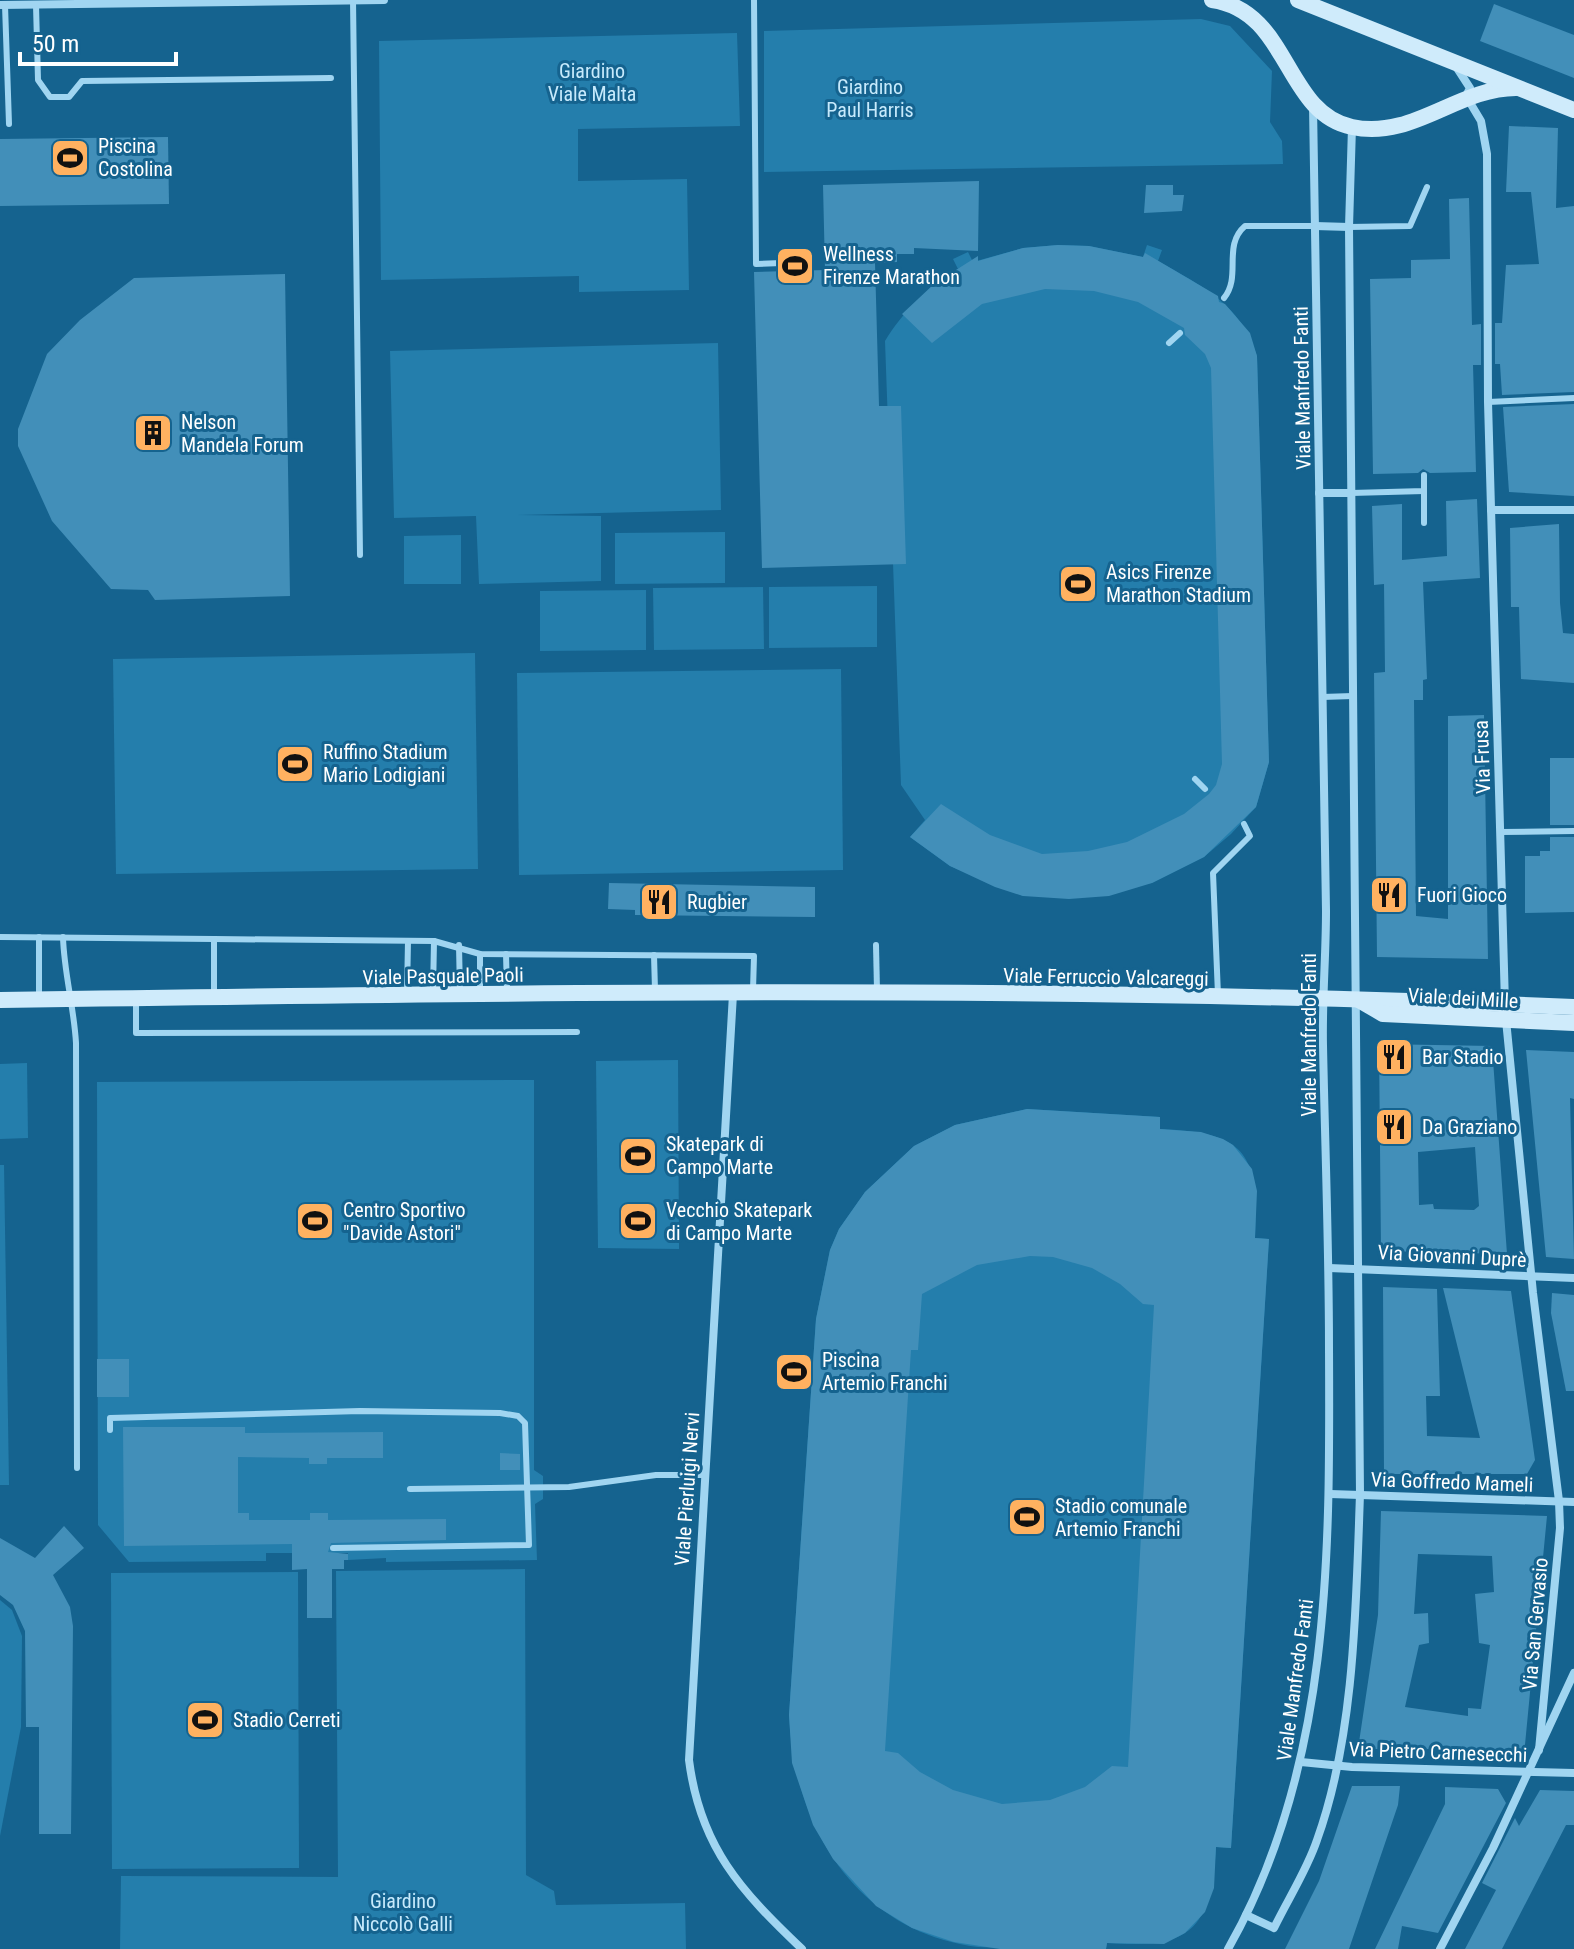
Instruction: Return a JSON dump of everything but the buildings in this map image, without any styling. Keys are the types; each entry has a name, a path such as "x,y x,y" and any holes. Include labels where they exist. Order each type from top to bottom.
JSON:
{"street":[{"path":"2,5 384,0"},
{"path":"1212,0 1232,4 1252,16 1276,43 1313,106 1329,119 1352,127 1381,130 1413,123 1466,96 1516,88"},
{"path":"1298,0 1574,110"},
{"name":"Via Frusa","path":"1443,59 1467,78 1470,88 1466,96 1481,121 1487,154 1488,402 1506,1012 1531,1275 1559,1501"},
{"name":"Viale Manfredo Fanti","path":"1228,1949 1274,1854 1301,1762 1322,1612 1330,1494 1313,106"},
{"path":"1246,1915 1274,1928 1317,1840 1335,1765 1355,1640 1360,1494 1360,1268 1354,998 1349,227 1352,127"},
{"path":"1315,226 1349,227"},
{"path":"1319,493 1351,493"},
{"path":"1491,510 1574,510"},
{"name":"Viale Ferruccio Valcareggi","path":"881,993 1324,998"},
{"name":"Viale Pasquale Paoli","path":"0,1000 881,993"},
{"name":"Viale Pierluigi Nervi","path":"733,994 689,1732 693,1792 708,1835 725,1865 753,1901 802,1949"},
{"name":"Viale dei Mille","path":"1324,998 1506,1012 1574,1023"},
{"name":"Viale dei Mille","path":"1506,1012 1574,1007"},
{"name":"Via Giovanni Duprè","path":"1329,1268 1574,1278"},
{"name":"Via Goffredo Mameli","path":"1330,1494 1574,1502"},
{"name":"Via San Gervasio","path":"1539,1750 1560,1528 1559,1501"},
{"name":"Via San Gervasio","path":"1440,1949 1530,1771 1574,1673"},
{"name":"Via Pietro Carnesecchi","path":"1301,1762 1574,1773"}],"lane":[{"path":"353,0 360,555"},
{"path":"754,0 756,264 808,262"},
{"path":"2,5 9,124"},
{"path":"36,5 38,80 50,97 69,97 82,81 331,78"},
{"path":"1349,227 1410,226 1427,187"},
{"path":"1224,298 1232,285 1233,244 1245,226 1315,226"},
{"path":"1169,343 1180,333"},
{"path":"1488,402 1574,398"},
{"path":"1424,475 1424,523"},
{"path":"1351,493 1424,491"},
{"path":"1322,697 1353,696"},
{"path":"1195,779 1205,789"},
{"path":"1218,999 1212,881 1217,867 1250,836 1244,824"},
{"path":"1501,832 1574,831"},
{"path":"0,937 434,941 459,945 480,954 754,956 753,993"},
{"path":"39,937 39,1000"},
{"path":"63,937 64,970 72,1000 76,1043 77,1468"},
{"path":"214,939 214,998"},
{"path":"407,996 408,941"},
{"path":"433,996 434,941"},
{"path":"459,945 460,996"},
{"path":"876,945 881,993"},
{"path":"480,954 481,996"},
{"path":"506,954 507,995"},
{"path":"654,955 655,993"},
{"path":"136,999 136,1033 577,1032"},
{"path":"110,1430 110,1418 360,1411 518,1416 528,1433 529,1545 333,1548"},
{"path":"410,1489 529,1488 656,1475 704,1475"}],"green space":[{"name":"Giardino Paul Harris","path":"1201,19 1230,26 1272,71 1270,122 1282,141 1283,164 764,172 764,31"},
{"name":"Giardino Viale Malta","path":"737,33 740,126 578,129 578,181 687,179 689,290 579,292 579,276 381,280 379,41"},
{"name":"Asics Firenze Marathon Stadium","path":"1147,245 1162,250 1158,261 1218,298 1241,322 1250,338 1257,356 1269,762 1256,807 1204,857 1152,883 1023,896 950,866 910,837 925,820 901,785 885,341 917,301 958,269 953,259 968,252 973,262 1023,248 1089,246 1143,257"},
{"path":"718,343 721,510 518,515 601,516 601,581 479,584 476,516 394,518 390,351"},
{"path":"725,532 725,583 615,584 615,533"},
{"path":"461,535 461,584 404,584 404,536"},
{"path":"877,586 877,647 769,648 769,587"},
{"path":"763,587 764,649 654,650 653,588"},
{"path":"646,590 646,650 540,651 540,591"},
{"name":"Ruffino Stadium Mario Lodigiani","path":"475,653 478,869 116,874 113,659"},
{"path":"841,669 843,870 519,875 517,673"},
{"name":"Skatepark di Campo Marte","path":"678,1060 679,1249 598,1248 596,1061"},
{"path":"27,1063 28,1138 0,1139 0,1064"},
{"name":"Centro Sportivo \"Davide Astori\"","path":"534,1080 534,1470 543,1476 543,1499 535,1504 537,1560 386,1562 386,1558 348,1560 348,1553 266,1553 266,1561 129,1562 98,1525 97,1082"},
{"name":"Stadio comunale Artemio Franchi","path":"1027,1109 1160,1117 1160,1129 1190,1131 1230,1143 1242,1154 1250,1168 1254,1186 1255,1238 1269,1239 1231,1848 1216,1847 1209,1898 1191,1928 1177,1937 1159,1942 1107,1943 1106,1949 978,1947 936,1937 899,1920 867,1897 840,1868 819,1835 804,1797 794,1757 789,1715 816,1319 830,1250 839,1229 865,1192 914,1146 955,1125"},
{"path":"0,1165 4,1165 9,1485 0,1485"},
{"name":"Giardino Niccolò Galli","path":"525,1569 526,1875 554,1891 556,1905 685,1903 686,1949 120,1949 121,1876 338,1877 336,1571"},
{"name":"Stadio Cerreti","path":"298,1572 299,1868 112,1869 111,1573"},
{"path":"0,1600 12,1610 22,1636 21,1727 0,1836"}],"place":[{"name":"Piscina Costolina","path":"70,158"},
{"name":"Wellness Firenze Marathon","path":"795,266"},
{"name":"Nelson Mandela Forum","path":"153,433"},
{"name":"Asics Firenze Marathon Stadium","path":"1078,584"},
{"name":"Ruffino Stadium Mario Lodigiani","path":"295,764"},
{"name":"Fuori Gioco","path":"1389,895"},
{"name":"Rugbier","path":"659,902"},
{"name":"Bar Stadio","path":"1394,1057"},
{"name":"Da Graziano","path":"1394,1127"},
{"name":"Skatepark di Campo Marte","path":"638,1156"},
{"name":"Centro Sportivo \"Davide Astori\"","path":"315,1221"},
{"name":"Vecchio Skatepark di Campo Marte","path":"638,1221"},
{"name":"Piscina Artemio Franchi","path":"794,1372"},
{"name":"Stadio comunale Artemio Franchi","path":"1027,1517"},
{"name":"Stadio Cerreti","path":"205,1720"}]}
